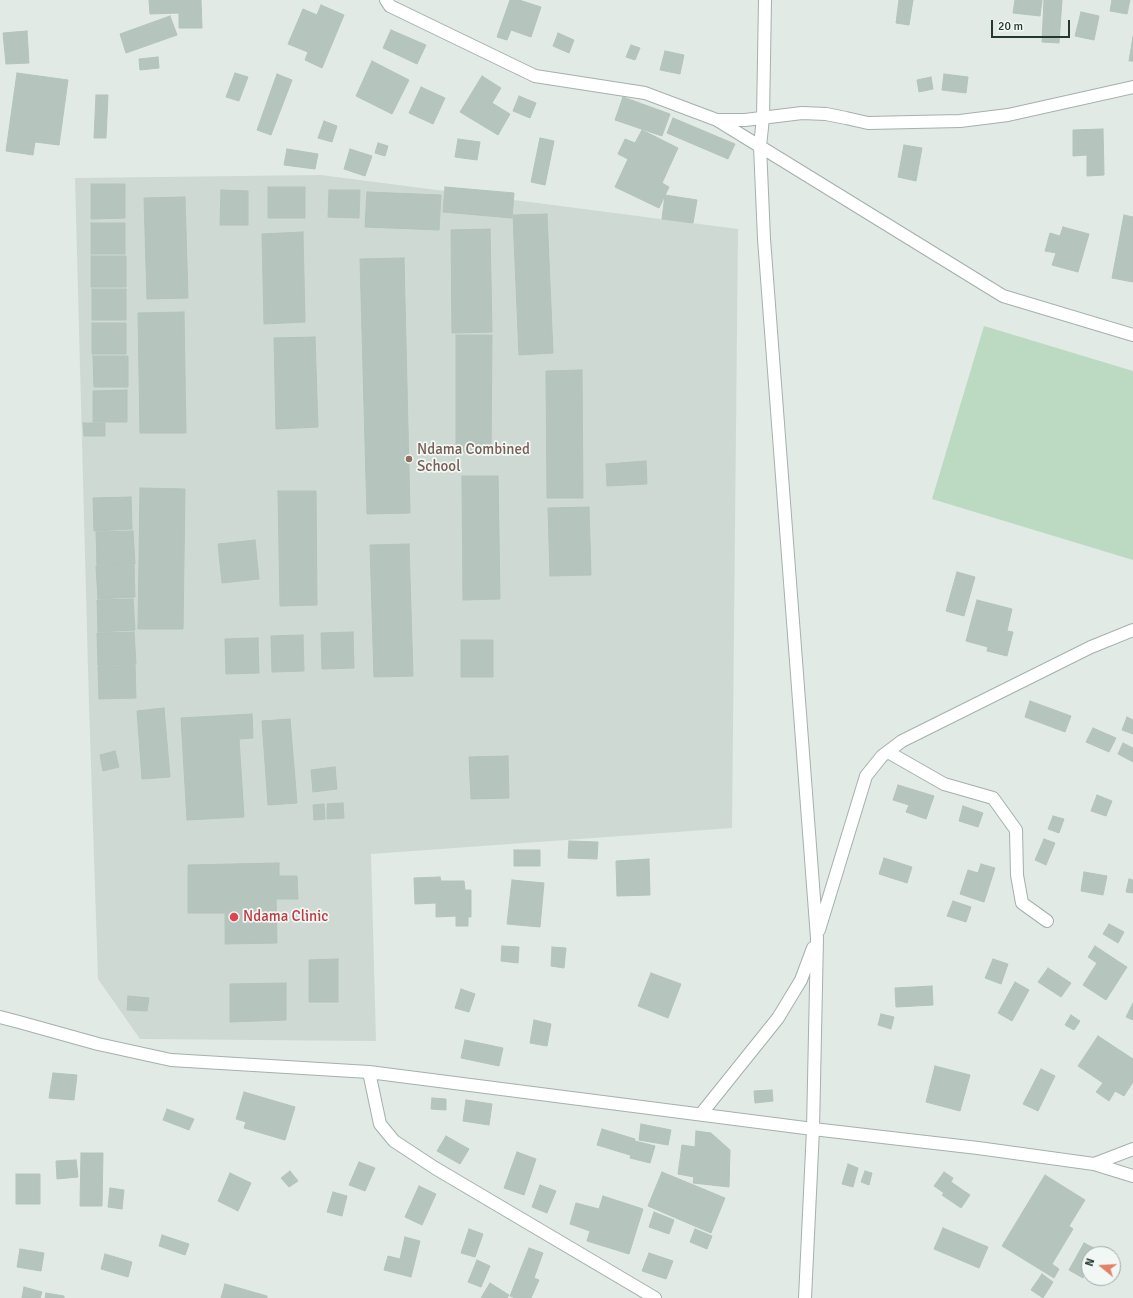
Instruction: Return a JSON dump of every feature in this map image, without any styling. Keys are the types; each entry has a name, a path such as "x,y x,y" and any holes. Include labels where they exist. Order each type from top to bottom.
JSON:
{"street":[{"path":"386,0 390,6 534,76 644,93 717,120 1003,296 1133,335"},
{"path":"765,0 763,118 760,146 764,239 817,938 813,1129 805,1298"},
{"path":"717,120 745,120 802,113 826,114 874,124 960,121 1008,115 1133,87"},
{"path":"700,1114 778,1018 801,980 817,938 866,776 882,756 902,741 1091,647 1133,630"},
{"path":"888,752 944,784 993,798 1016,830 1017,875 1022,903 1047,921"},
{"path":"0,1018 98,1044 171,1060 370,1072 813,1129 978,1148 1094,1164 1133,1176"},
{"path":"370,1072 380,1124 394,1141 435,1168 655,1298"},
{"path":"1094,1164 1133,1149"}],"shaded area":[{"name":"Ndama Combined School","path":"321,175 738,229 732,828 371,854 376,1041 140,1039 98,979 75,178"}],"green space":[{"path":"984,326 1133,371 1133,560 932,499"}],"building":[{"path":"149,0 201,0 202,28 179,28 179,13 150,14"},
{"path":"510,0 519,0 541,7 531,37 511,30 507,40 497,37"},
{"path":"899,0 913,0 909,25 896,23"},
{"path":"1015,0 1042,0 1040,16 1013,13"},
{"path":"1044,0 1062,0 1059,43 1042,42"},
{"path":"1112,0 1130,0 1127,14 1110,11"},
{"path":"321,5 344,15 322,68 305,60 308,52 288,44 303,9 317,15"},
{"path":"1081,12 1099,16 1094,40 1075,36"},
{"path":"170,16 177,35 126,53 120,34"},
{"path":"391,30 426,45 417,64 383,48"},
{"path":"27,31 29,63 6,64 3,33"},
{"path":"558,33 574,40 569,53 553,46"},
{"path":"1133,37 1133,61 1129,61"},
{"path":"631,45 640,48 635,60 626,57"},
{"path":"665,51 684,55 680,74 660,70"},
{"path":"158,57 159,68 140,70 139,59"},
{"path":"372,61 409,80 392,114 356,96"},
{"path":"17,73 68,80 59,145 35,142 33,155 6,151"},
{"path":"235,73 248,77 239,101 226,97"},
{"path":"277,74 292,80 271,135 257,130"},
{"path":"944,74 968,77 966,93 942,90"},
{"path":"482,76 501,88 492,103 510,114 498,135 460,112"},
{"path":"931,77 933,89 919,92 917,80"},
{"path":"421,87 445,98 433,124 409,113"},
{"path":"96,95 108,95 106,138 94,138"},
{"path":"519,96 536,103 530,118 513,111"},
{"path":"623,97 670,114 662,136 615,120"},
{"path":"673,118 735,144 728,159 667,133"},
{"path":"324,121 337,126 332,142 318,138"},
{"path":"1103,129 1104,175 1087,176 1087,155 1073,156 1073,130"},
{"path":"642,130 678,148 662,183 669,187 659,208 615,187 628,159 618,154 625,139 635,143"},
{"path":"540,138 554,141 545,185 531,182"},
{"path":"458,139 480,142 477,160 455,157"},
{"path":"378,143 388,146 385,156 375,153"},
{"path":"904,145 922,148 916,181 898,177"},
{"path":"287,149 318,154 315,169 284,165"},
{"path":"350,149 372,156 365,176 344,169"},
{"path":"91,184 125,184 125,218 91,219"},
{"path":"268,187 305,187 305,218 268,218"},
{"path":"445,187 514,193 512,218 443,212"},
{"path":"221,190 248,191 248,225 220,225"},
{"path":"329,190 360,190 359,218 328,217"},
{"path":"367,192 441,195 439,230 365,227"},
{"path":"665,195 697,200 693,223 662,219"},
{"path":"185,197 188,298 147,299 144,198"},
{"path":"547,214 553,353 519,355 513,215"},
{"path":"1124,215 1133,217 1133,282 1112,278"},
{"path":"91,223 125,223 125,254 91,254"},
{"path":"1063,227 1089,234 1078,272 1052,265 1056,253 1045,251 1050,233 1060,236"},
{"path":"490,229 492,332 452,333 451,230"},
{"path":"303,232 305,322 264,324 262,234"},
{"path":"91,256 126,256 126,287 91,287"},
{"path":"404,258 410,513 367,514 360,259"},
{"path":"92,289 126,289 126,320 92,320"},
{"path":"184,312 186,433 140,433 138,313"},
{"path":"92,323 126,323 126,354 92,354"},
{"path":"456,335 492,335 491,452 456,452"},
{"path":"315,337 318,427 276,429 274,338"},
{"path":"93,356 128,356 128,387 94,387"},
{"path":"582,370 583,498 547,498 546,371"},
{"path":"127,390 127,422 93,422 93,391"},
{"path":"83,423 105,423 105,436 84,436"},
{"path":"646,461 647,484 607,486 606,464"},
{"path":"462,476 498,476 500,599 463,600"},
{"path":"140,488 185,489 183,629 138,629"},
{"path":"278,491 316,491 317,605 280,606"},
{"path":"131,497 132,529 94,531 93,498"},
{"path":"589,507 591,575 550,576 548,508"},
{"path":"133,531 135,564 97,565 96,532"},
{"path":"255,540 259,579 222,583 218,544"},
{"path":"409,544 413,676 374,677 370,545"},
{"path":"134,565 135,597 98,599 96,566"},
{"path":"957,572 975,577 964,616 946,611"},
{"path":"133,599 135,630 98,632 97,600"},
{"path":"977,600 1012,609 1007,631 1013,632 1007,656 987,651 988,647 966,641"},
{"path":"134,632 136,664 98,666 97,633"},
{"path":"353,632 354,668 322,669 321,633"},
{"path":"303,635 304,671 272,672 271,636"},
{"path":"258,638 259,673 226,674 225,639"},
{"path":"461,640 493,640 493,677 461,677"},
{"path":"135,665 136,698 99,699 98,667"},
{"path":"1030,701 1071,716 1065,732 1025,717"},
{"path":"164,708 170,777 142,779 137,711"},
{"path":"252,714 253,738 239,739 244,817 187,820 181,718"},
{"path":"1127,717 1133,720 1133,734 1122,730"},
{"path":"290,719 297,803 268,805 262,721"},
{"path":"1093,728 1116,738 1109,752 1086,742"},
{"path":"1123,743 1133,748 1133,762 1118,754"},
{"path":"115,751 119,767 103,771 100,755"},
{"path":"508,756 509,798 471,799 469,757"},
{"path":"335,767 337,789 313,792 311,770"},
{"path":"898,785 934,796 926,819 906,812 909,805 893,800"},
{"path":"1097,795 1112,801 1106,816 1091,811"},
{"path":"343,803 344,818 327,819 327,804"},
{"path":"324,804 325,819 314,820 313,805"},
{"path":"963,806 983,813 978,827 959,821"},
{"path":"1053,816 1064,819 1059,833 1048,829"},
{"path":"1044,839 1055,843 1046,865 1035,860"},
{"path":"569,841 598,842 597,859 568,858"},
{"path":"514,850 540,850 540,866 514,866"},
{"path":"884,858 912,867 907,883 879,874"},
{"path":"649,859 650,895 617,896 616,861"},
{"path":"279,863 279,876 297,876 298,899 276,899 277,943 225,944 225,913 188,913 188,865"},
{"path":"981,864 995,868 984,902 960,894 968,870 978,873"},
{"path":"1084,872 1107,876 1103,895 1081,891"},
{"path":"440,877 441,881 464,881 465,890 471,890 471,917 468,917 468,926 456,926 456,916 436,917 436,903 415,904 414,878"},
{"path":"1129,879 1133,880 1133,893 1126,892"},
{"path":"512,880 544,883 540,927 507,924"},
{"path":"953,901 971,907 966,922 947,916"},
{"path":"1109,924 1124,932 1118,943 1103,934"},
{"path":"502,946 519,947 518,963 501,961"},
{"path":"1095,946 1127,967 1106,1000 1083,985 1097,963 1088,957"},
{"path":"552,947 566,948 564,968 551,966"},
{"path":"338,959 338,1002 309,1002 309,960"},
{"path":"993,959 1008,964 1001,984 985,978"},
{"path":"1048,968 1071,983 1061,997 1038,982"},
{"path":"651,973 681,984 668,1018 638,1006"},
{"path":"1015,982 1029,990 1012,1021 998,1013"},
{"path":"286,983 286,1020 230,1022 230,984"},
{"path":"932,986 933,1005 896,1007 895,988"},
{"path":"461,989 475,994 469,1012 455,1008"},
{"path":"128,996 149,998 147,1011 127,1010"},
{"path":"1133,1003 1133,1020 1126,1017"},
{"path":"881,1014 894,1017 891,1029 878,1025"},
{"path":"1071,1015 1080,1021 1074,1030 1065,1025"},
{"path":"534,1020 551,1024 547,1046 530,1043"},
{"path":"1098,1036 1133,1059 1133,1082 1124,1096 1115,1091 1109,1101 1096,1092 1103,1083 1078,1066"},
{"path":"465,1040 503,1048 499,1066 461,1058"},
{"path":"935,1066 970,1075 960,1111 926,1102"},
{"path":"1041,1069 1055,1076 1038,1111 1023,1104"},
{"path":"53,1073 77,1075 74,1100 49,1098"},
{"path":"772,1090 773,1101 755,1103 754,1091"},
{"path":"244,1092 295,1107 285,1140 244,1128 246,1122 236,1119"},
{"path":"432,1098 446,1099 446,1110 431,1109"},
{"path":"466,1100 492,1104 489,1125 463,1121"},
{"path":"167,1109 194,1119 189,1130 163,1120"},
{"path":"641,1124 671,1130 668,1145 639,1140"},
{"path":"602,1129 635,1139 630,1155 597,1145"},
{"path":"696,1131 711,1133 730,1150 729,1187 693,1183 694,1177 678,1174 682,1145 695,1147"},
{"path":"446,1136 469,1149 460,1164 437,1151"},
{"path":"635,1141 655,1146 650,1163 630,1158"},
{"path":"517,1152 536,1159 524,1195 504,1188"},
{"path":"81,1153 103,1153 102,1206 80,1206"},
{"path":"76,1160 78,1177 57,1179 56,1161"},
{"path":"359,1162 375,1168 365,1191 349,1185"},
{"path":"848,1164 858,1168 853,1187 842,1184"},
{"path":"290,1171 298,1181 289,1187 281,1178"},
{"path":"865,1171 872,1173 869,1185 861,1182"},
{"path":"662,1172 725,1198 711,1233 648,1206"},
{"path":"944,1172 953,1178 951,1182 970,1195 961,1208 942,1195 944,1193 934,1186"},
{"path":"230,1173 251,1183 238,1211 218,1201"},
{"path":"16,1174 40,1174 40,1204 16,1204"},
{"path":"1045,1175 1085,1200 1069,1226 1073,1229 1052,1264 1059,1269 1054,1278 1002,1246"},
{"path":"540,1185 556,1191 547,1213 532,1207"},
{"path":"419,1186 436,1194 422,1225 405,1217"},
{"path":"110,1188 124,1190 122,1209 108,1207"},
{"path":"333,1192 347,1196 342,1216 327,1212"},
{"path":"603,1196 643,1209 629,1254 587,1241 590,1231 570,1224 576,1203 599,1209"},
{"path":"654,1212 674,1220 669,1234 649,1227"},
{"path":"943,1228 988,1247 979,1268 934,1249"},
{"path":"469,1229 483,1234 475,1257 461,1253"},
{"path":"695,1229 712,1236 707,1249 690,1242"},
{"path":"162,1235 189,1244 185,1255 159,1246"},
{"path":"405,1237 420,1241 411,1277 384,1270 388,1256 400,1259"},
{"path":"1084,1243 1090,1246 1082,1246"},
{"path":"529,1248 543,1253 534,1278 539,1280 531,1298 516,1298 510,1296"},
{"path":"1081,1248 1081,1277 1069,1270"},
{"path":"20,1249 44,1253 41,1271 17,1267"},
{"path":"649,1253 673,1261 666,1279 642,1271"},
{"path":"105,1254 132,1262 128,1277 101,1269"},
{"path":"477,1260 490,1266 481,1287 468,1282"},
{"path":"1042,1274 1053,1282 1043,1298 1031,1290"},
{"path":"490,1283 509,1295 507,1298 481,1298"},
{"path":"225,1284 267,1296 267,1298 221,1298"},
{"path":"24,1287 42,1292 40,1298 22,1298"},
{"path":"46,1293 64,1296 64,1298 45,1298"}],"place":[{"name":"Ndama Combined School","path":"409,459"},
{"name":"Ndama Clinic","path":"234,917"}]}
